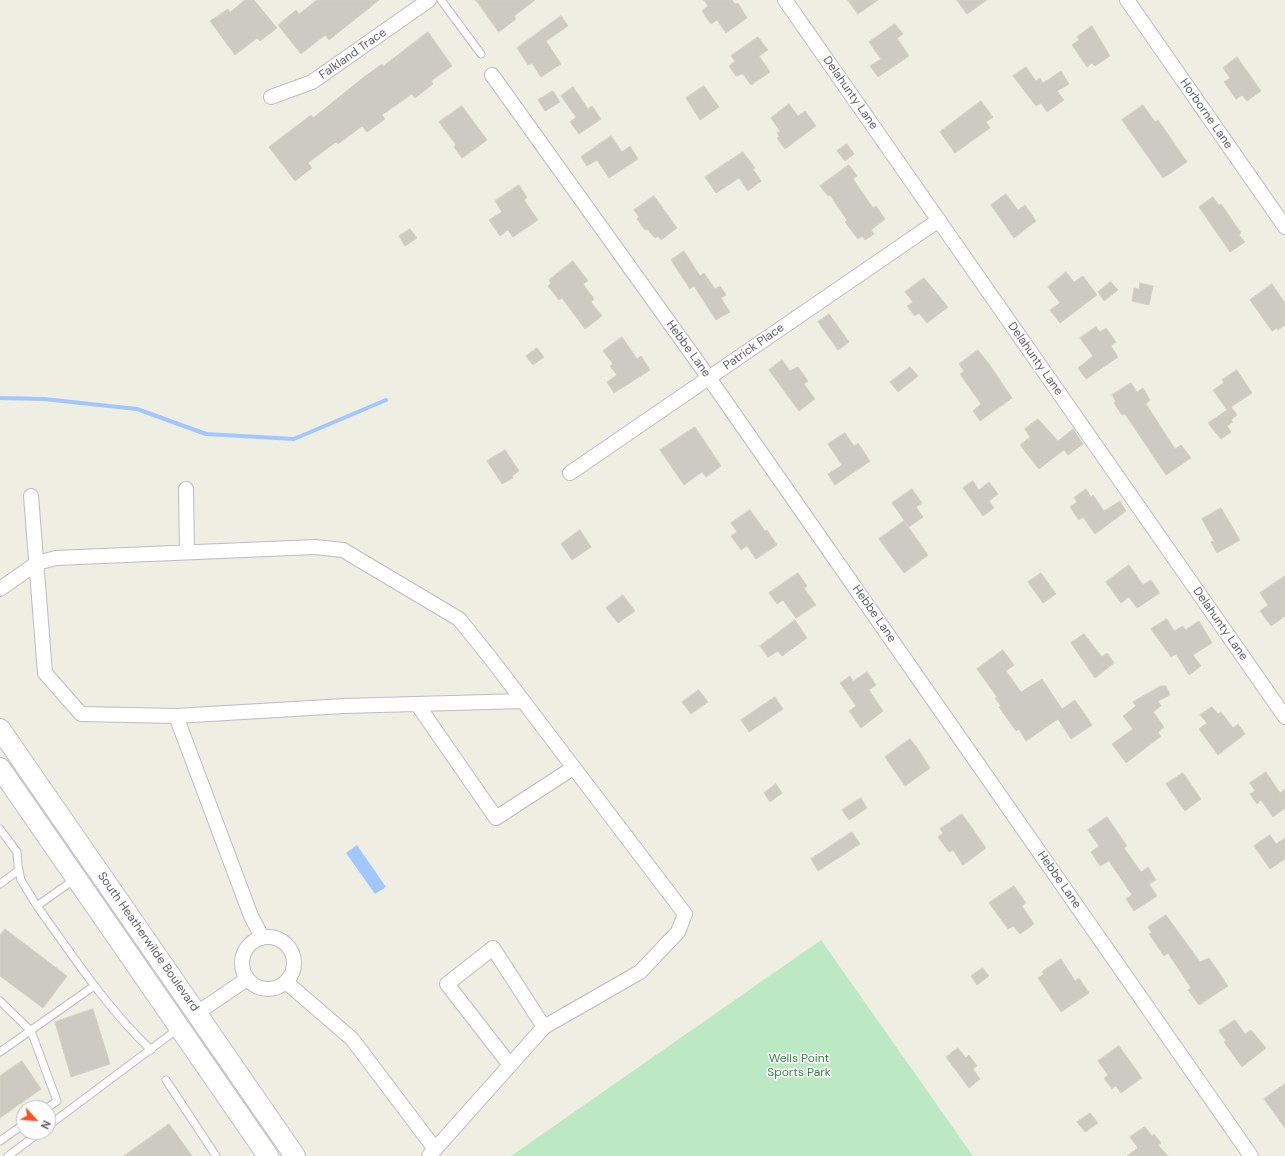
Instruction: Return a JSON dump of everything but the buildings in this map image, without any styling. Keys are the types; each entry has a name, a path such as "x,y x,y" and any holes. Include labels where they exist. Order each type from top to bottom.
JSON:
{"main road":[{"name":"South Heatherwilde Boulevard","path":"0,729 198,1013 295,1156"},
{"name":"South Heatherwilde Boulevard","path":"0,768 268,1156"},
{"path":"179,1027 198,1013"}],"street":[{"name":"Falkland Trace","path":"271,96 312,82 429,0"},
{"name":"Delahunty Lane","path":"785,0 1285,717"},
{"name":"Horborne Lane","path":"1127,0 1285,227"},
{"name":"Hebbe Lane","path":"492,75 709,378 1251,1156"},
{"name":"Patrick Place","path":"570,473 939,220"},
{"path":"186,489 187,552"},
{"path":"32,496 45,673 81,714 176,716 523,700"},
{"path":"0,589 37,564 56,558 315,547 343,550 459,619 523,700 685,914 678,932 640,972 544,1027 432,1153 352,1039 286,982"},
{"path":"417,704 496,818 573,768"},
{"path":"176,716 251,916 262,937"},
{"path":"262,937 280,939 292,950 294,967 286,982 274,988 261,989 253,985 247,979 242,971 241,962 243,953 254,940 262,937"},
{"path":"510,1065 447,984 493,948 544,1027"},
{"path":"198,1013 247,979"}],"lane":[{"path":"440,0 481,54"},
{"path":"0,829 17,852 21,880 37,906 94,986 131,1030 151,1050"},
{"path":"0,884 19,870"},
{"path":"37,906 76,878"},
{"path":"0,1052 94,986"},
{"path":"0,1001 31,1030 56,1102"},
{"path":"56,1120 151,1050 179,1027"},
{"path":"166,1080 216,1156"},
{"path":"0,1141 16,1130"},
{"path":"8,1156 29,1140"}],"green space":[{"name":"Wells Point Sports Park","path":"821,940 973,1156 511,1156"}],"water":[{"path":"357,845 386,887 375,894 346,853"}],"waterway":[{"path":"0,398 44,399 137,409 206,434 294,439 386,400"}]}
